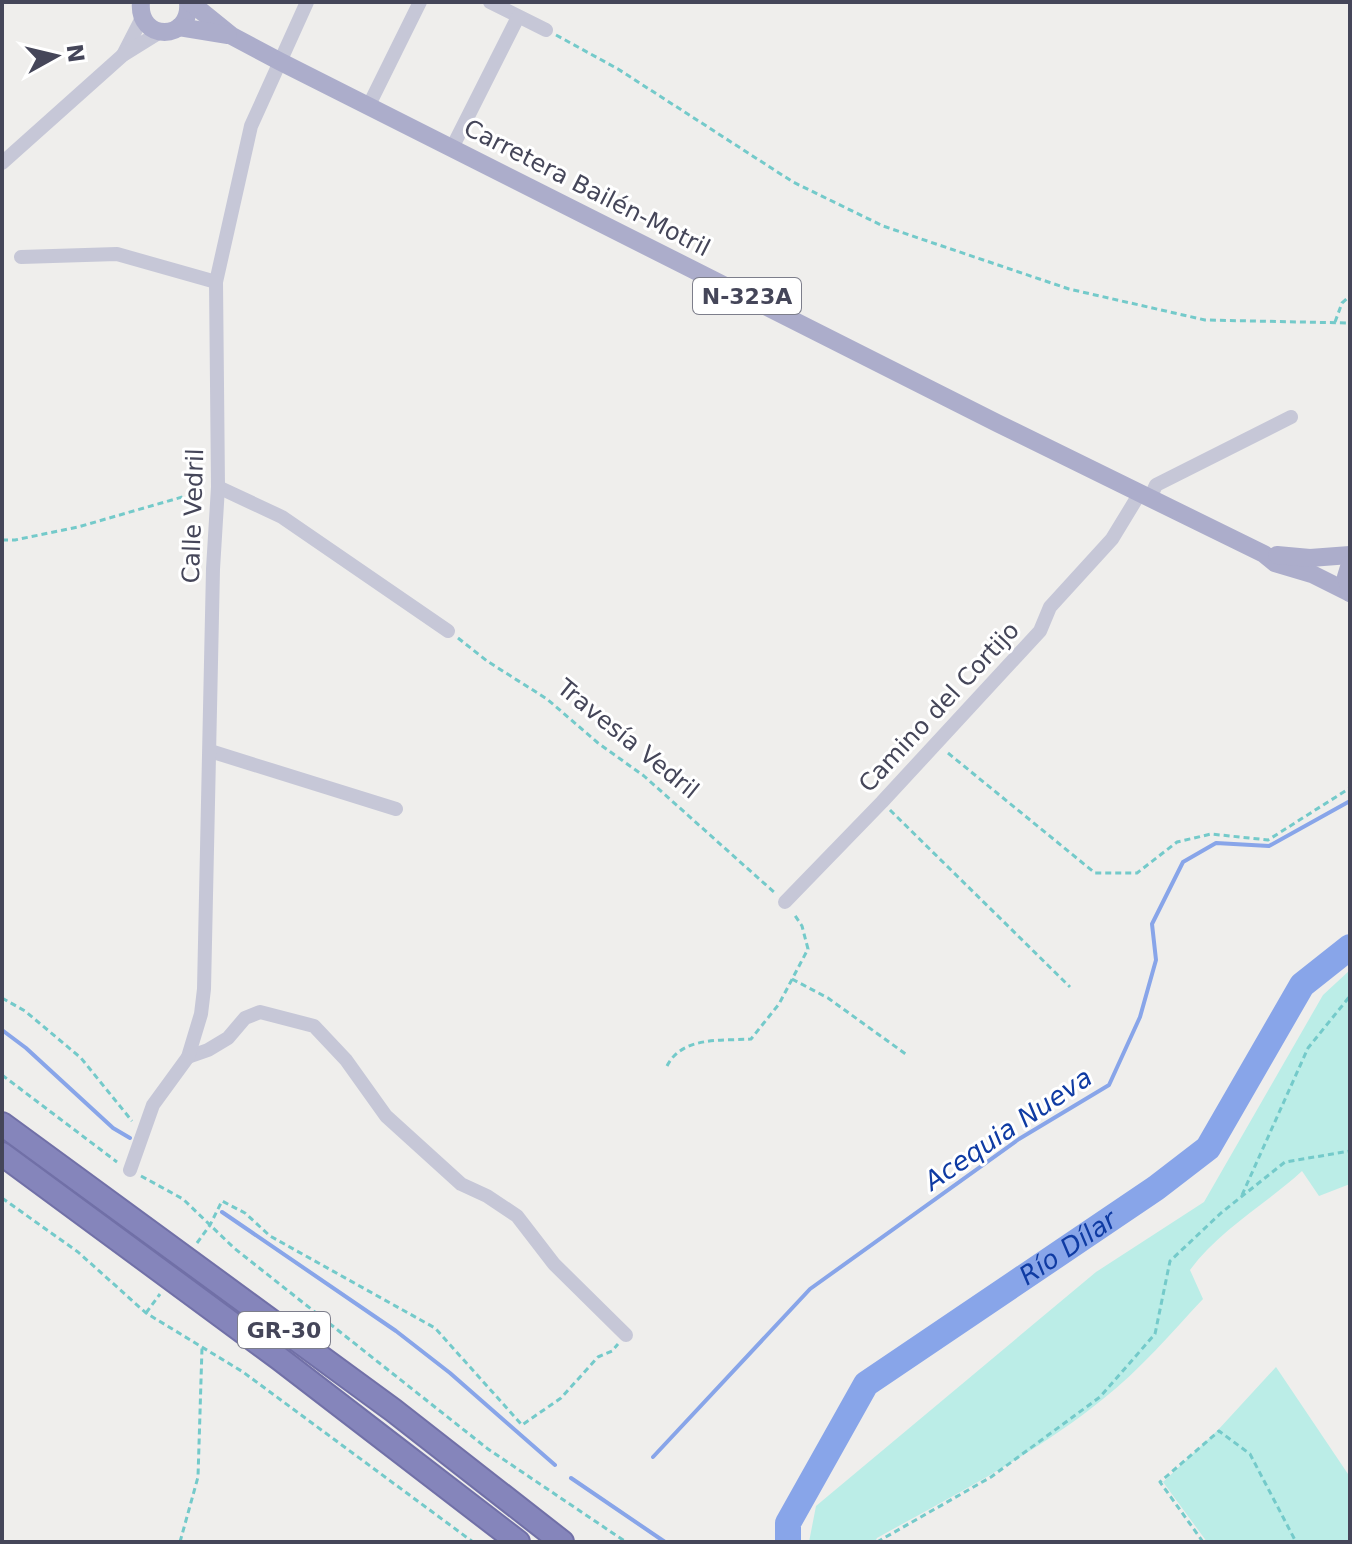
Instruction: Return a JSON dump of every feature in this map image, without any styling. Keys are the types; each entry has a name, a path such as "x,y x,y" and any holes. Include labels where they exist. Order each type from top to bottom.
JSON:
{"highway":[{"name":"GR-30","path":"2,1124 393,1410 562,1542"},
{"name":"GR-30","path":"2,1154 269,1351 518,1542"}],"main road":[{"name":"N-323A","path":"160,32 179,27 187,15 189,2"},
{"name":"Carretera Bailén-Motril","path":"189,2 232,36 279,61 1264,554 1275,563 1312,574 1350,593"},
{"path":"140,7 150,27 160,32"},
{"name":"Carretera Bailén-Motril","path":"179,27 232,36"},
{"name":"Carretera Bailén-Motril","path":"1264,554 1310,558 1350,555"},
{"name":"N-323A","path":"1350,564 1346,577 1350,593"}],"street":[{"name":"Calle Vedril","path":"130,1170 153,1105 188,1057 201,1014 204,989 213,569 218,487 216,282 251,126 307,2"},
{"path":"369,105 420,2"},
{"path":"490,2 546,30"},
{"path":"123,55 140,7"},
{"path":"452,148 518,17"},
{"path":"2,163 123,55 160,32"},
{"path":"21,257 117,254 216,282"},
{"name":"Camino del Cortijo","path":"785,902 1040,631 1050,607 1156,485 1291,417"},
{"path":"218,487 282,517 448,631"},
{"path":"210,751 396,809"},
{"path":"188,1057 228,1038 245,1018 260,1012 314,1026 346,1060 386,1116 461,1184 487,1196 517,1216 554,1264 626,1335"}],"path":[{"path":"546,30 585,49 793,182 883,226 1069,289 1205,320 1350,323"},
{"path":"1335,322 1342,303 1350,296"},
{"path":"2,540 78,527 218,487"},
{"name":"Travesía Vedril","path":"448,631 487,661 547,699 598,743 644,776 785,902 802,926 808,949 779,1004 751,1039 688,1044 672,1056 667,1066"},
{"path":"936,743 1095,873 1137,873 1177,842 1211,834 1268,840 1350,788"},
{"path":"882,802 1070,987"},
{"path":"792,979 828,998 907,1055"},
{"path":"1240,1197 1308,1048 1350,996"},
{"path":"2,998 25,1011 81,1058 142,1133"},
{"path":"2,1075 130,1170 183,1199 234,1248 488,1449 626,1542"},
{"path":"877,1542 991,1477 1100,1397 1155,1334 1170,1261 1240,1197 1285,1162 1350,1151"},
{"path":"2,1198 78,1252 146,1313 243,1372 473,1542"},
{"path":"197,1243 222,1201 245,1213 270,1236 435,1328 522,1425 561,1398 598,1357 612,1351 626,1335"},
{"path":"146,1313 161,1291"},
{"path":"180,1542 198,1477 202,1347"},
{"path":"1203,1542 1160,1482 1219,1431 1250,1454 1296,1542"}],"shaded area":[{"path":"1350,970 1350,1184 1319,1196 1302,1171 1228,1230 1190,1270 1203,1299 1130,1376 1050,1438 877,1538 875,1542 809,1542 816,1506 1096,1272 1204,1202 1323,995"},
{"path":"1276,1367 1350,1477 1350,1542 1207,1542 1163,1482 1218,1430"}],"waterway":[{"name":"Acequia Nueva","path":"653,1457 810,1289 1019,1139 1109,1085 1140,1017 1156,960 1152,924 1183,862 1216,843 1269,846 1350,801"},
{"name":"Río Dílar","path":"788,1542 788,1523 866,1384 1156,1188 1208,1148 1302,985 1350,947"},
{"path":"2,1030 113,1128 130,1138"},
{"path":"222,1212 396,1331 450,1373 555,1465"},
{"path":"571,1478 665,1542"}]}
